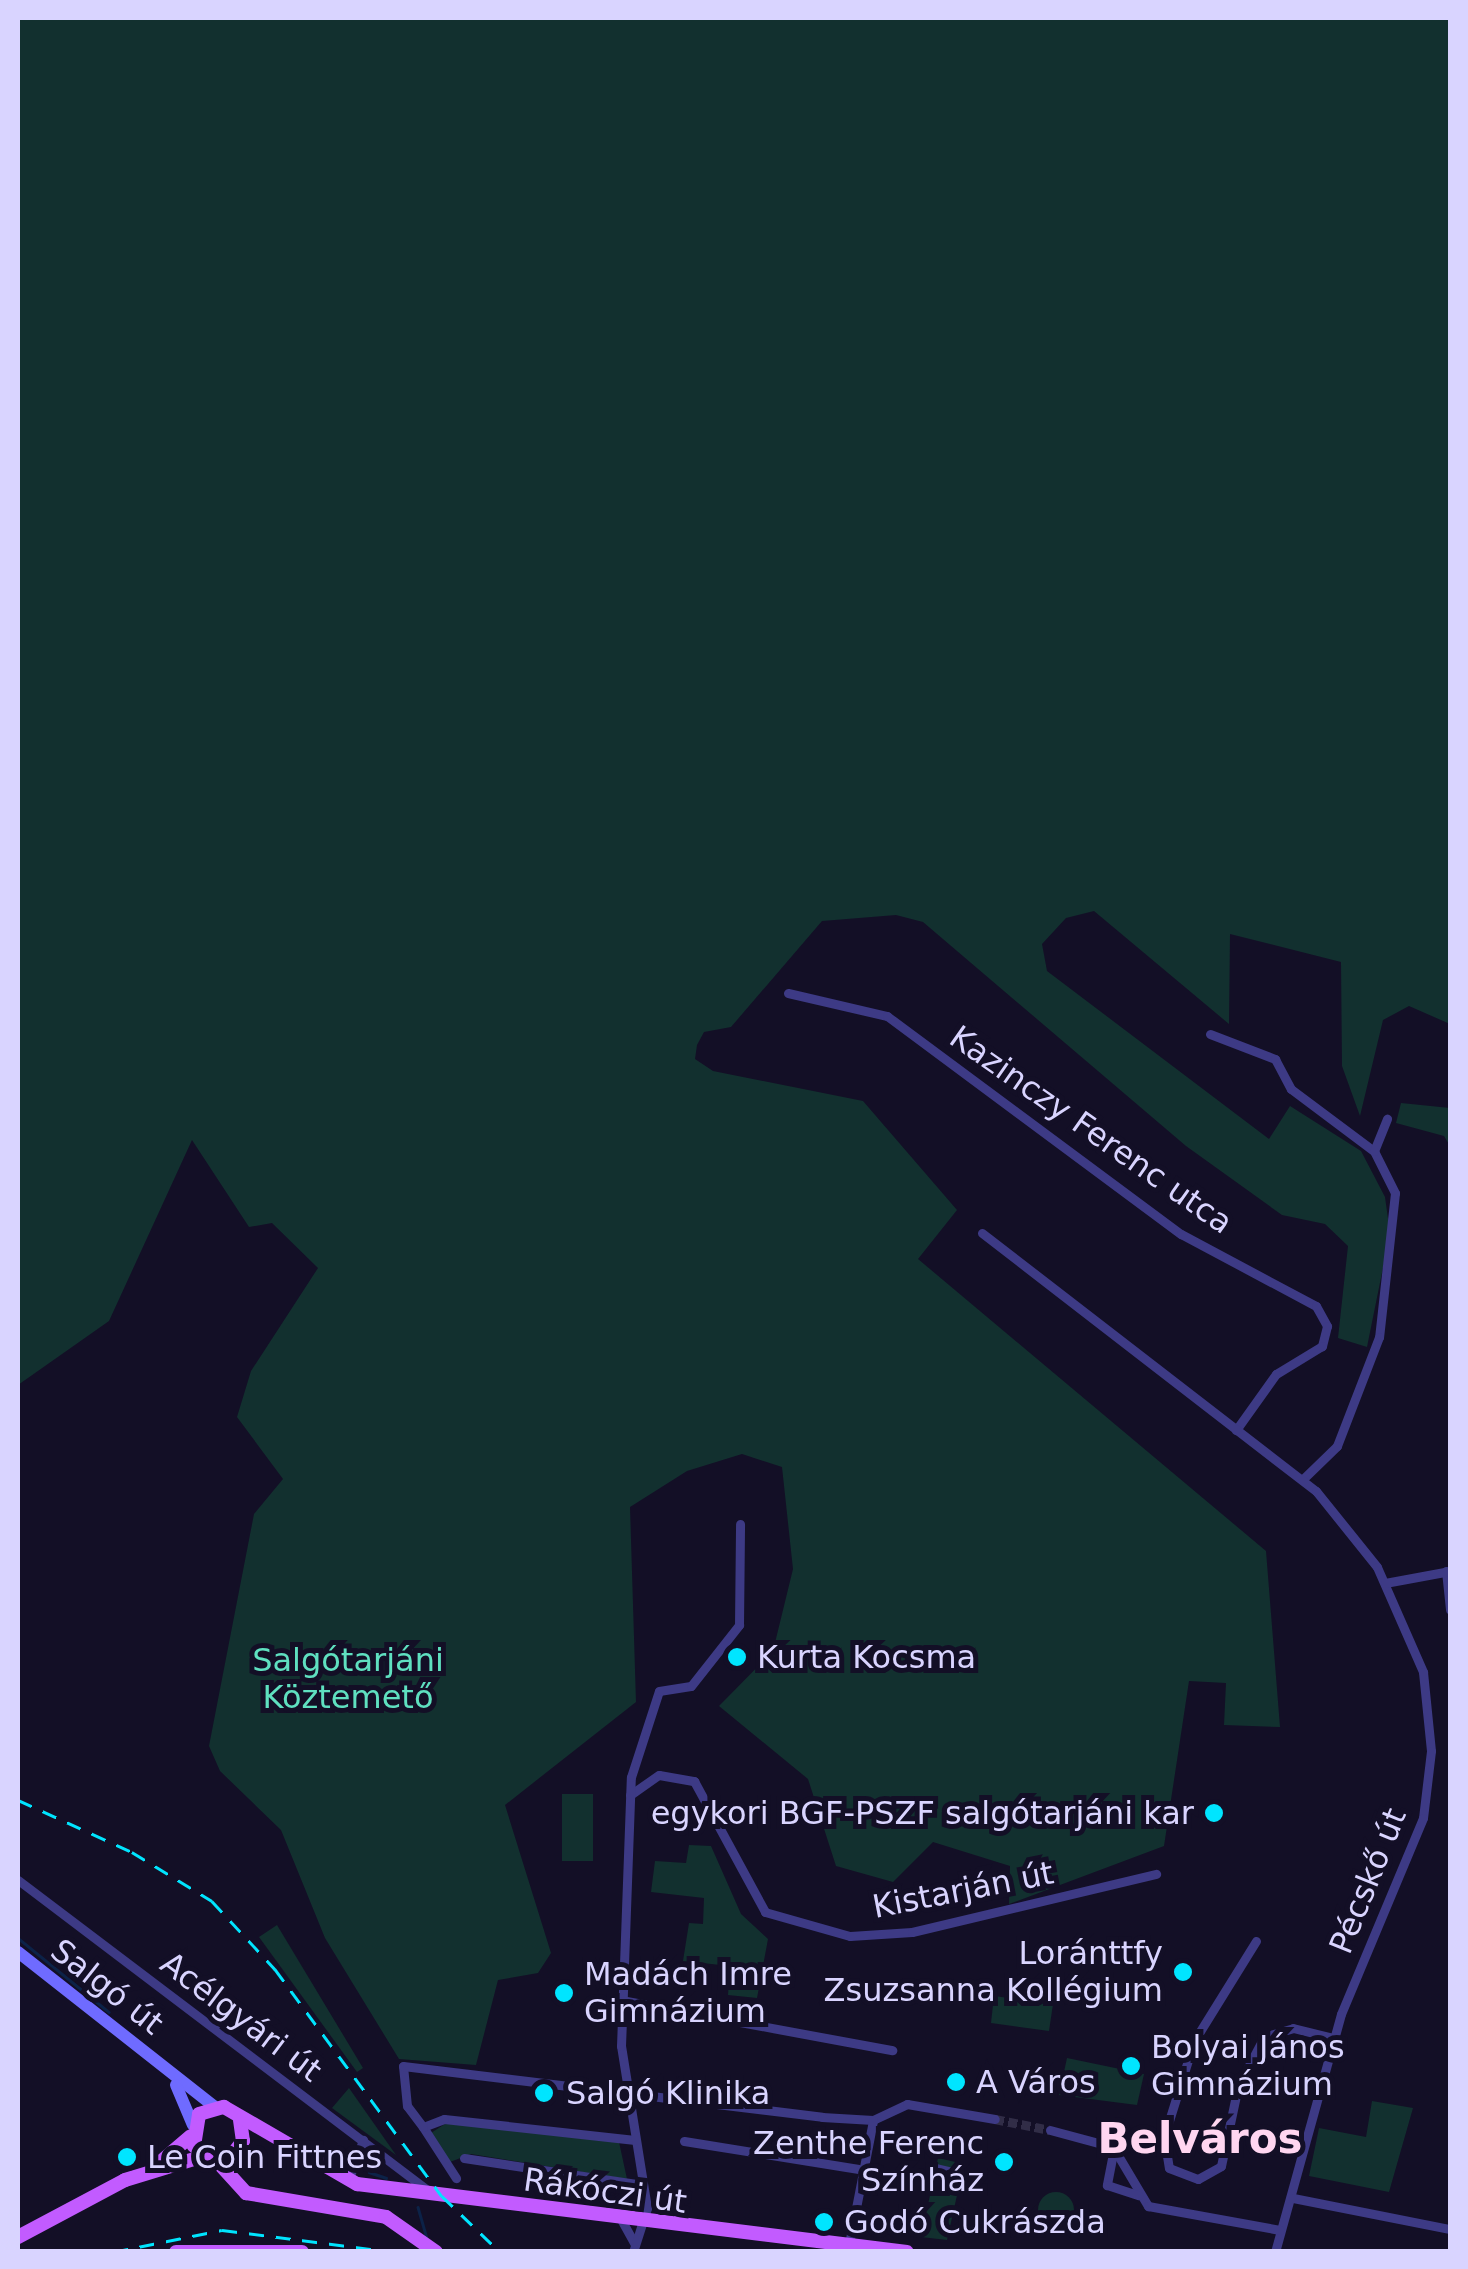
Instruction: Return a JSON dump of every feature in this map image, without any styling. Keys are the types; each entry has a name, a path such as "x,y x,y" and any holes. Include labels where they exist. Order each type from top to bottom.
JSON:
{"main road":[{"name":"Salgó út","path":"18,1952 215,2107"},
{"path":"163,2066 192,2130 210,2158 240,2190 399,2222 436,2252"},
{"path":"18,2237 145,2172 215,2107 303,2159"},
{"path":"240,2120 237,2150 244,2183 272,2199"},
{"path":"145,2172 237,2150 303,2159"},
{"name":"Rákóczi út","path":"303,2159 348,2182 642,2224 906,2252"},
{"path":"176,2252 302,2252"}],"street":[{"name":"Kazinczy Ferenc utca","path":"788,993 888,1016 1182,1234 1316,1306 1328,1326 1322,1346 1276,1374 1236,1430"},
{"path":"1210,1034 1268,1053 1291,1089 1374,1151 1397,1210 1385,1314 1346,1429 1303,1479"},
{"path":"1374,1151 1387,1118"},
{"name":"Pécskő út","path":"982,1232 1303,1479 1385,1583 1427,1690 1428,1795 1405,1875 1334,2038 1294,2198 1274,2252"},
{"path":"634,2248 642,2224 643,2185 626,2094 621,2000 628,1798 634,1764 659,1691 691,1686 739,1625 740,1524"},
{"path":"1385,1583 1448,1571 1450,1610"},
{"name":"Kistarján út","path":"634,1764 704,1789 765,1912 850,1936 912,1932 1050,1902 1140,1870 1156,1874"},
{"path":"628,1798 659,1775"},
{"name":"Acélgyári út","path":"18,1880 433,2194"},
{"path":"1256,1942 1197,2034 1164,2136 1169,2168 1198,2179 1221,2166 1245,2068 1264,2037 1293,2028 1334,2038"},
{"path":"621,2000 892,2050"},
{"path":"456,2178 407,2106 404,2072 874,2120 907,2104 995,2118"},
{"path":"424,2127 444,2120 635,2140"},
{"path":"849,2244 874,2120"},
{"path":"1050,2130 1114,2148 1138,2195 1148,2206 1280,2230"},
{"path":"348,2182 363,2140"},
{"path":"684,2141 865,2170"},
{"path":"1114,2148 1108,2186 1138,2195"},
{"path":"464,2158 643,2185"},
{"path":"936,2167 962,2172"},
{"path":"1294,2198 1450,2229"},
{"path":"622,2221 634,2248"}],"green space":[{"name":"Salgótarjáni Köztemető","path":"18,18 1450,18 1450,1024 1409,1006 1383,1020 1360,1116 1342,1066 1341,962 1230,934 1229,1024 1094,911 1066,918 1042,944 1047,971 1269,1139 1290,1106 1361,1151 1385,1197 1390,1233 1367,1347 1338,1338 1348,1246 1325,1224 1282,1215 1186,1146 923,922 896,915 822,921 731,1027 704,1032 697,1045 695,1059 713,1071 863,1101 957,1210 918,1259 1266,1551 1280,1727 1224,1725 1226,1683 1189,1681 1164,1846 1009,1904 1010,1866 933,1842 893,1882 836,1866 808,1779 719,1706 773,1651 793,1569 782,1467 742,1454 687,1471 630,1507 636,1702 505,1805 551,1953 538,1973 498,1980 476,2065 399,2059 325,1938 281,1830 220,1771 209,1746 254,1514 283,1479 237,1417 251,1371 318,1268 272,1223 249,1227 192,1140 109,1321 18,1385"},
{"path":"1401,1103 1450,1108 1450,1146 1444,1136 1396,1123"},
{"path":"562,1794 593,1794 593,1861 562,1861"},
{"path":"689,1845 711,1846 741,1914 768,1939 757,1998 728,1995 730,1966 683,1961 689,1923 703,1924 704,1898 651,1892 655,1861 686,1863"},
{"path":"277,1925 363,2068 357,2072 259,1937"},
{"path":"994,1996 1053,2004 1049,2031 991,2023"},
{"path":"1067,2058 1144,2074 1137,2105 1059,2095"},
{"path":"349,2088 396,2155 332,2108"},
{"path":"1372,2101 1413,2108 1389,2192 1309,2176 1319,2128 1366,2137"},
{"path":"448,2122 619,2142 627,2179 471,2154 450,2162 431,2133"},
{"path":"938,2158 964,2164 947,2240 921,2237"},
{"path":"1056,2192 1069,2197 1074,2210 1069,2223 1056,2228 1043,2223 1038,2210 1043,2197"}],"waterway":[{"path":"18,1938 109,2012"},
{"path":"369,2172 386,2178"},
{"path":"418,2207 427,2238"}],"tunnel":[{"path":"995,2119 1050,2130"}],"railway":[{"path":"18,1800 132,1852 212,1901 275,1969 442,2196 500,2252"},
{"path":"113,2252 222,2230 394,2252"}],"place":[{"name":"Kurta Kocsma","path":"737,1657"},
{"name":"egykori BGF-PSZF salgótarjáni kar","path":"1214,1813"},
{"name":"Loránttfy Zsuzsanna Kollégium","path":"1183,1972"},
{"name":"Madách Imre Gimnázium","path":"564,1993"},
{"name":"Bolyai János Gimnázium","path":"1131,2066"},
{"name":"A Város","path":"956,2082"},
{"name":"Salgó Klinika","path":"544,2093"},
{"name":"Le Coin Fittnes","path":"127,2157"},
{"name":"Zenthe Ferenc Színház","path":"1004,2162"},
{"name":"Godó Cukrászda","path":"824,2222"}],"district":[{"name":"Belváros","path":"1200,2139"}]}
